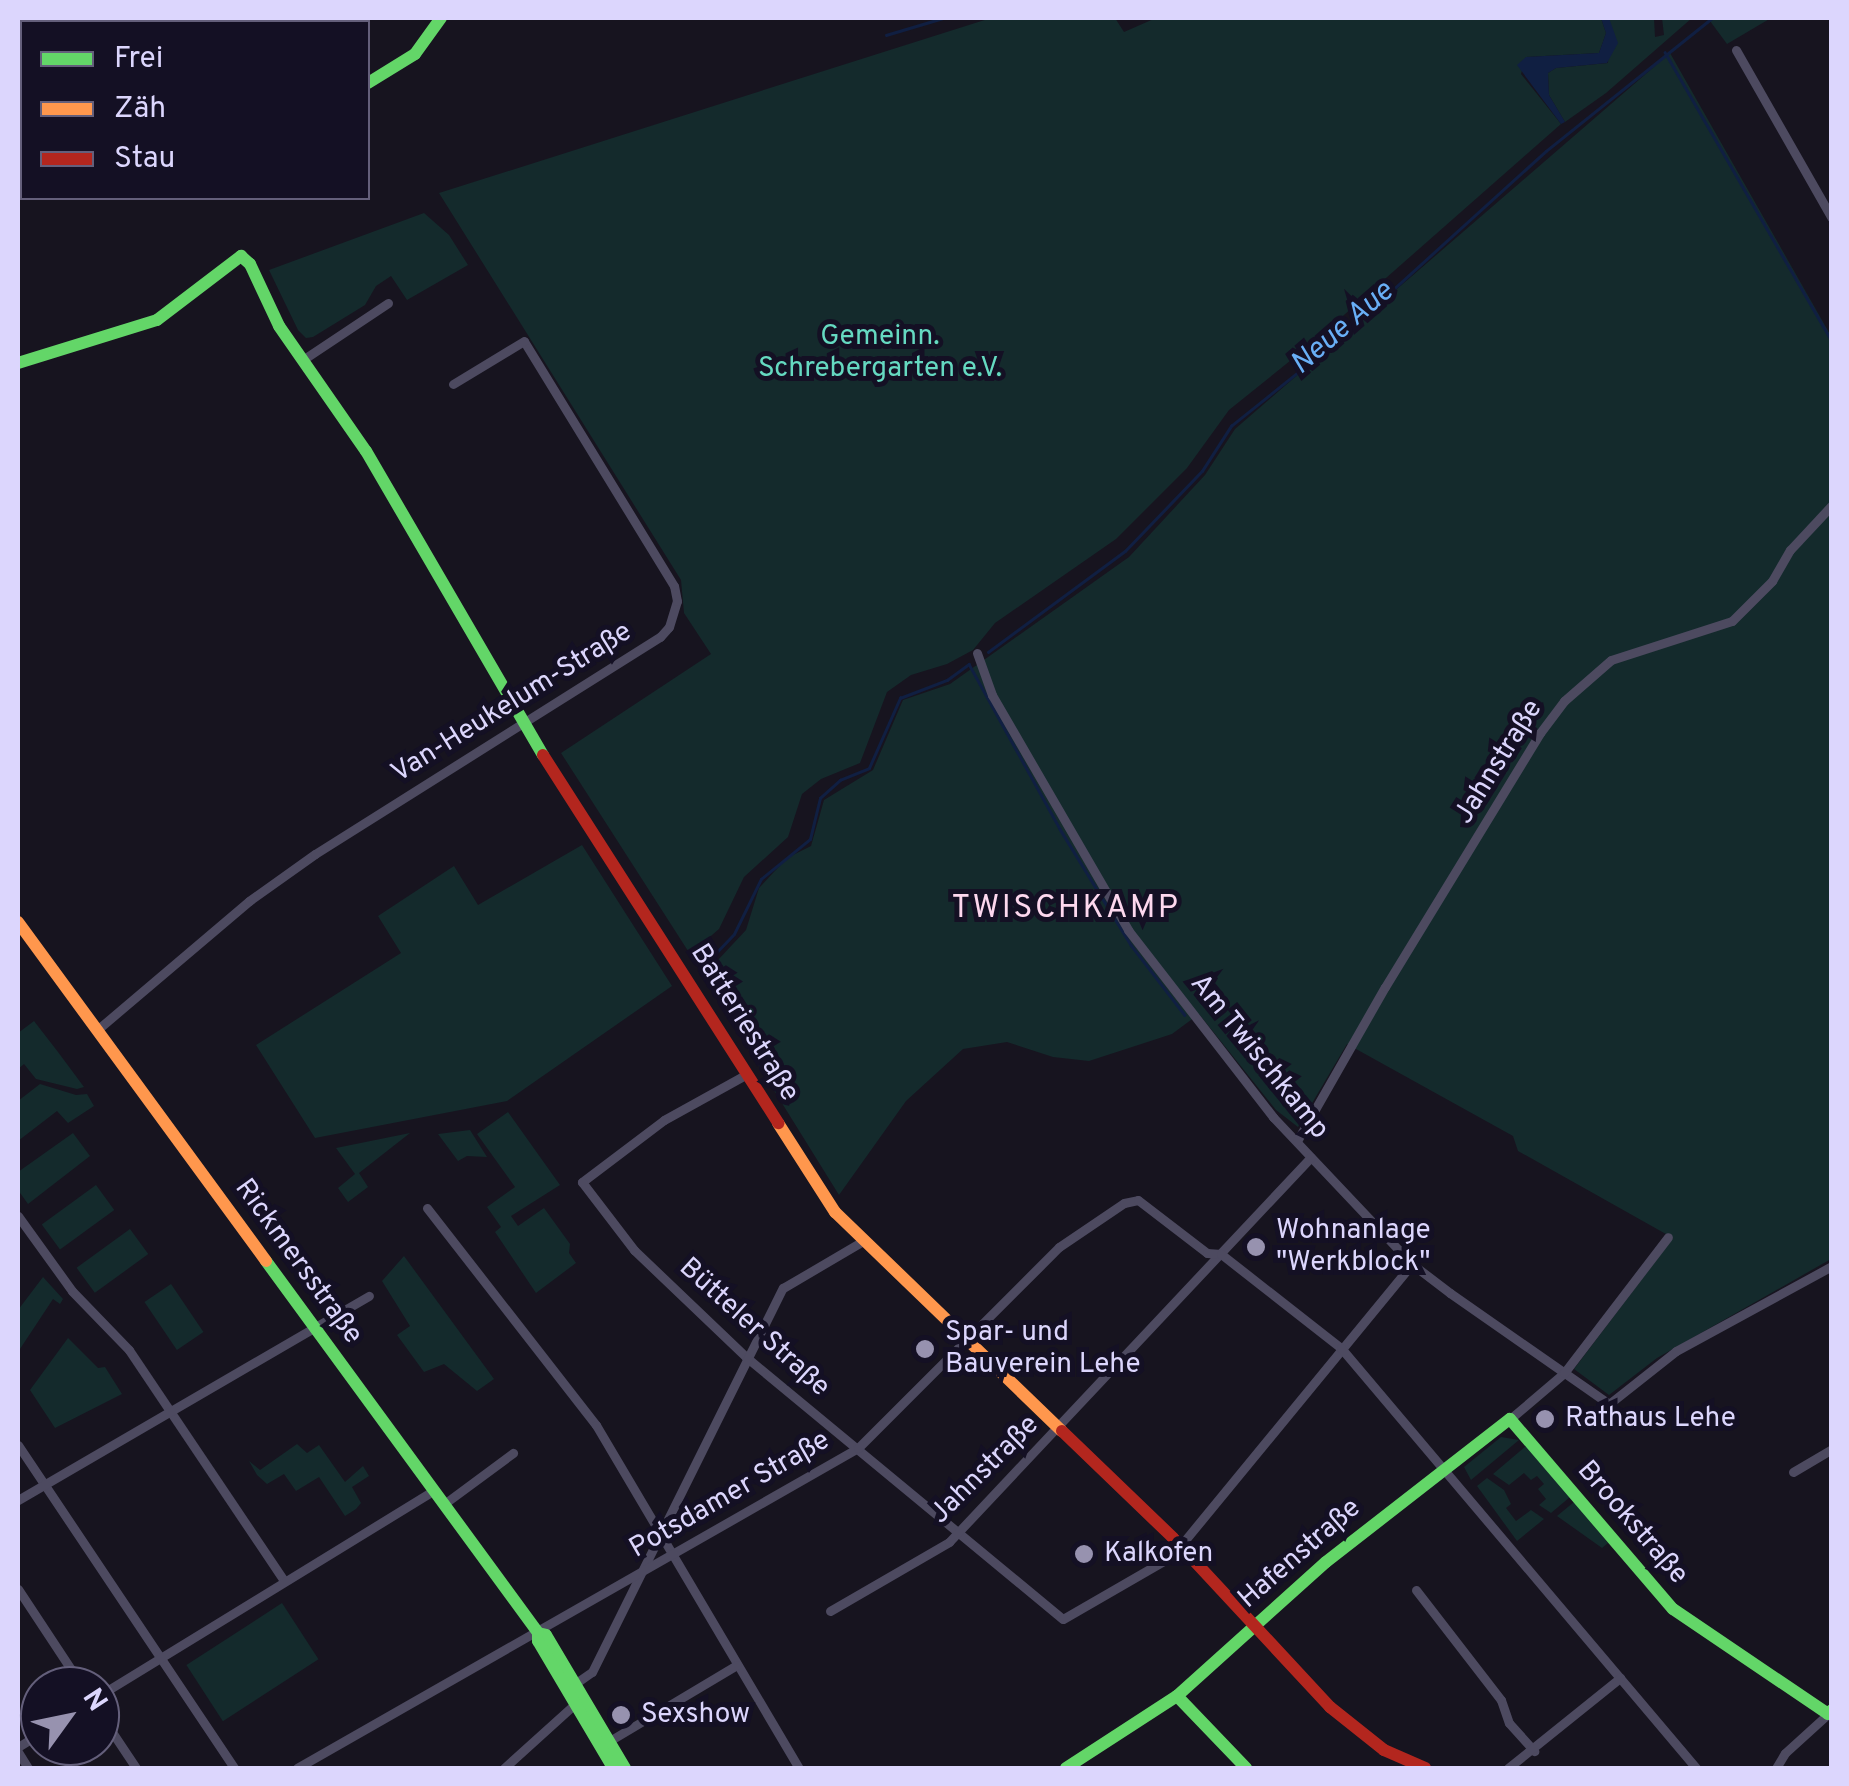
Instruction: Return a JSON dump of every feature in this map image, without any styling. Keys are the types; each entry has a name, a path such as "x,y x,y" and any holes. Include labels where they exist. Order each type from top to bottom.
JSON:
{"street":[{"path":"370,81 414,54 441,18"},
{"path":"1736,50 1832,218"},
{"name":"Batteriestraße","path":"18,363 157,320 230,260 241,256 250,264 279,326 366,452 523,724 835,1212 1180,1546 1339,1715 1384,1750 1425,1768"},
{"path":"304,359 388,303"},
{"name":"Van-Heukelum-Straße","path":"97,1030 288,873 378,812 660,637 674,616 676,593 524,341 453,384"},
{"name":"Jahnstraße","path":"1296,1141 1540,733 1564,702 1612,660 1732,620 1772,581 1790,550 1832,505"},
{"name":"Am Twischkamp","path":"977,653 992,695 1128,930 1296,1141 1412,1264 1564,1373 1609,1404 1676,1351 1832,1266"},
{"name":"Rickmersstraße","path":"18,922 538,1632 546,1635 576,1683 580,1700"},
{"name":"Bütteler Straße","path":"747,1074 664,1120 582,1182 634,1250 746,1356 1063,1620 1172,1556 1180,1546"},
{"name":"Jahnstraße","path":"830,1611 948,1542 1058,1430 1311,1156"},
{"name":"Potsdamer Straße","path":"297,1768 858,1448 1058,1247 1124,1203 1138,1200 1207,1253 1220,1254"},
{"path":"426,1208 596,1425 798,1768"},
{"path":"18,1216 72,1290 129,1350 284,1581"},
{"name":"Hafenstraße","path":"1066,1768 1177,1696 1380,1517 1445,1471 1564,1373 1668,1237"},
{"path":"576,1683 592,1672 783,1288 862,1241"},
{"path":"1220,1254 1341,1348 1696,1768"},
{"path":"1180,1546 1412,1264"},
{"path":"18,1500 369,1296"},
{"name":"Brookstraße","path":"1510,1419 1673,1608 1830,1712"},
{"path":"18,1445 234,1768"},
{"path":"1794,1472 1832,1449"},
{"path":"444,1504 513,1453"},
{"path":"120,1682 434,1490"},
{"path":"18,1588 69,1666"},
{"path":"1416,1590 1501,1700 1510,1723 1534,1751"},
{"name":"Rickmersstraße","path":"538,1632 538,1641 624,1768"},
{"path":"605,1744 737,1664"},
{"path":"1508,1768 1534,1751 1620,1678"},
{"path":"1177,1696 1246,1768"},
{"path":"504,1768 580,1700"},
{"path":"1776,1768 1785,1754 1830,1712"},
{"path":"120,1744 136,1768"},
{"name":"Rickmersstraße","path":"605,1744 613,1768"},
{"path":"18,1750 28,1768"}],"green space":[{"name":"Gemeinn. Schrebergarten e.V.","path":"991,18 1115,18 1124,32 1156,18 1601,18 1606,33 1599,53 1526,57 1521,74 1561,124 1311,344 1229,410 1187,468 1116,539 995,623 973,650 947,664 911,675 887,692 860,763 821,779 802,794 788,837 744,877 719,929 690,954 561,753 711,654 684,613 681,580 439,193"},
{"path":"1609,18 1654,18 1655,37 1664,35 1662,18 1692,18 1606,93 1565,122 1549,95 1548,73 1556,68 1608,63"},
{"path":"1771,18 1727,44 1710,21"},
{"path":"1670,53 1831,336 1831,1259 1657,1358 1609,1395 1574,1369 1673,1238 1518,1151 1513,1136 1347,1044 1298,1127 1276,1110 1199,1014 1172,1034 1089,1061 1053,1057 1007,1042 963,1049 906,1101 839,1195 703,976 746,930 759,888 787,858 811,846 824,800 873,770 903,700 950,684 1129,557 1205,475 1235,429"},
{"path":"424,213 449,235 468,265 407,300 391,276 376,286 365,305 313,337 306,338 298,330 269,270"},
{"path":"582,845 672,986 507,1101 315,1138 256,1045 401,953 378,916 454,866 478,905"},
{"path":"34,1021 84,1087 77,1089 36,1079 24,1064 18,1069 18,1033"},
{"path":"40,1084 76,1095 87,1094 94,1106 68,1123 57,1111 18,1141 18,1101"},
{"path":"508,1112 560,1185 511,1216 518,1226 544,1208 570,1244 569,1253 576,1263 536,1293 495,1232 501,1227 487,1207 515,1187 477,1134"},
{"path":"470,1130 487,1157 467,1156 458,1161 438,1134"},
{"path":"73,1133 90,1156 28,1204 18,1190 18,1172"},
{"path":"410,1133 359,1173 368,1187 348,1202 338,1188 355,1174 336,1148"},
{"path":"96,1185 114,1210 60,1249 42,1224"},
{"path":"130,1229 148,1254 95,1293 77,1268"},
{"path":"404,1256 494,1379 477,1391 444,1364 424,1372 397,1335 410,1326 382,1281"},
{"path":"43,1277 63,1299 60,1304 53,1299 18,1352 18,1310"},
{"path":"171,1284 203,1332 177,1350 144,1302"},
{"path":"68,1338 98,1368 105,1367 122,1394 55,1428 30,1390"},
{"path":"1501,1437 1519,1440 1471,1480 1464,1467"},
{"path":"297,1444 307,1453 319,1445 345,1482 363,1466 369,1476 352,1487 361,1503 356,1509 345,1516 319,1477 296,1491 284,1474 267,1484 249,1461 260,1470"},
{"path":"1526,1446 1570,1497 1551,1513 1539,1505 1546,1499 1538,1489 1544,1484 1537,1476 1531,1480 1524,1473 1509,1485 1493,1474"},
{"path":"1487,1478 1504,1490 1511,1504 1506,1508 1516,1521 1531,1510 1544,1519 1517,1541 1477,1486"},
{"path":"1574,1502 1608,1543 1602,1548 1557,1516"},
{"path":"282,1603 318,1659 223,1721 186,1665"}],"water":[{"path":"1601,18 1609,18 1618,43 1607,63 1556,68 1548,73 1549,95 1565,122 1561,124 1517,65 1526,57 1599,53 1606,33"}],"waterway":[{"path":"886,35 943,18"},
{"name":"Neue Aue","path":"988,652 1125,551 1202,471 1231,426 1333,344 1546,151 1712,18"},
{"path":"1665,52 1832,341"},
{"name":"Neue Aue","path":"711,958 734,934 761,879 810,839 820,798 840,780 869,768 900,698 947,680 969,664 1060,829 1131,945 1185,1015"}],"traffic: fast":[{"path":"370,82 415,54 441,18"},
{"path":"18,363 157,320 241,256 250,264 279,326 366,451 543,755"},
{"path":"266,1261 538,1633 546,1635 625,1768"},
{"path":"1066,1768 1177,1696 1326,1562 1510,1419 1673,1609 1828,1714 1832,1710"},
{"path":"538,1633 538,1641 613,1768"},
{"path":"1177,1696 1246,1768"}],"traffic: slow":[{"path":"18,922 266,1261"},
{"path":"778,1123 835,1212 1062,1431"}],"traffic: jam":[{"path":"543,755 778,1123"},
{"path":"1062,1431 1173,1538 1330,1707 1384,1750 1425,1768"}],"place":[{"name":"Wohnanlage \"Werkblock\"","path":"1256,1247"},
{"name":"Spar- und Bauverein Lehe","path":"925,1349"},
{"name":"Rathaus Lehe","path":"1545,1419"},
{"name":"Kalkofen","path":"1084,1554"},
{"name":"Sexshow","path":"621,1715"}],"district":[{"name":"TWISCHKAMP","path":"1066,909"}]}
